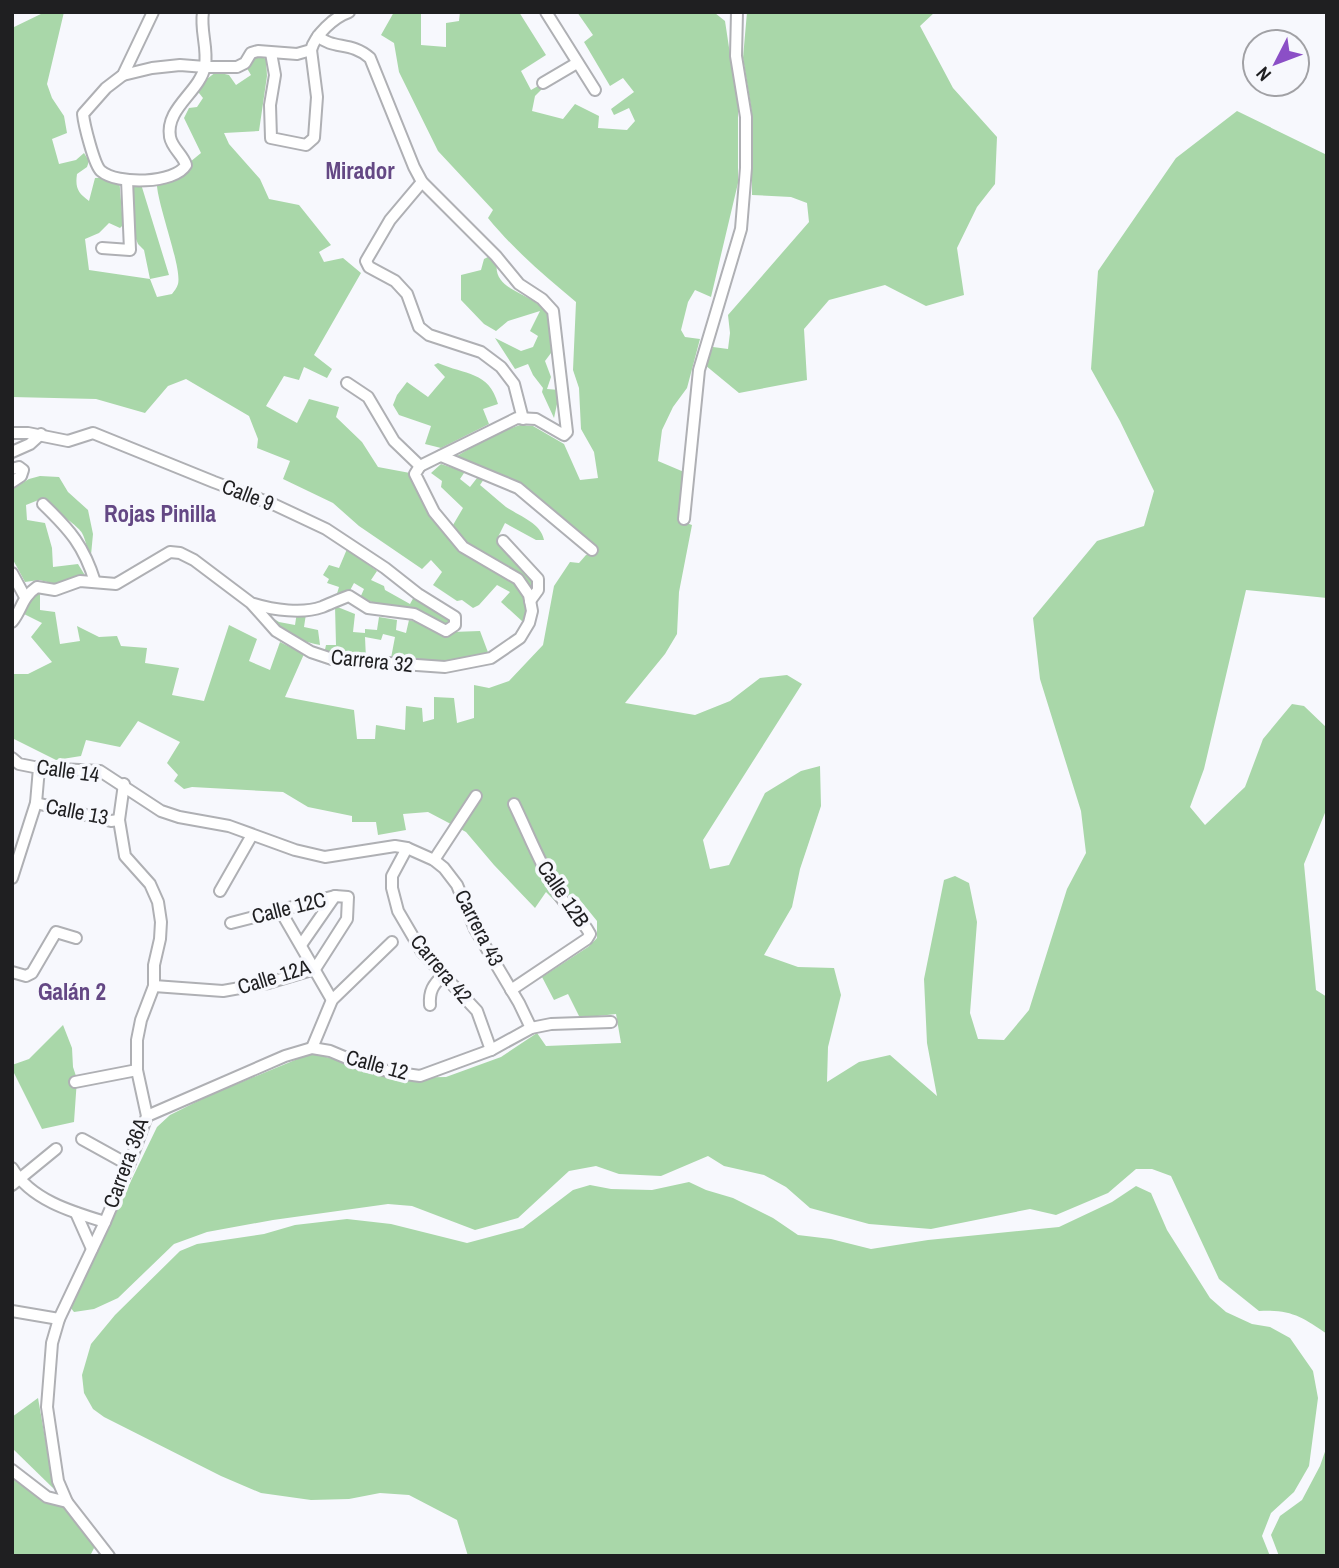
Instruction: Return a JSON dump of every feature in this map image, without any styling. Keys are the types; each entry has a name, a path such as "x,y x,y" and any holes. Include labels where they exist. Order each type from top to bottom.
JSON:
{"street":[{"path":"124,75 153,12"},
{"path":"203,12 201,27 205,43 205,67 174,113 170,128 172,144 186,165 182,172 171,178 127,180 102,172 97,166 83,114 106,88 124,75 180,65 205,67 237,67 245,63 251,53 258,51 297,54 311,50"},
{"path":"271,53 275,75 270,105 271,138 306,145 314,138 317,97 311,50 313,41 341,15 349,12"},
{"path":"546,12 595,90"},
{"path":"684,520 699,370 741,229 746,167 746,117 736,56 737,12"},
{"path":"318,36 325,43 361,50 370,58 422,182 496,256 519,284 542,299 554,311 567,432 559,435 536,419 517,418 420,466 415,474 434,512 463,547 518,579 530,600"},
{"path":"543,83 577,63"},
{"path":"102,248 130,250 127,180"},
{"path":"422,182 390,220 366,261 369,267 395,281 407,294 419,327 429,335 481,352 501,367 514,384 523,419"},
{"path":"348,383 368,397 394,441 420,466"},
{"name":"Calle 9","path":"12,433 41,434 68,441 93,433 275,505 326,529 385,568 418,594 455,617 455,625 446,631 414,614 368,608 349,596 320,608 295,610 251,603"},
{"path":"12,452 41,434"},
{"path":"441,456 518,488 592,550"},
{"path":"12,469 19,467 23,470 21,476 12,482"},
{"path":"43,504 73,534 88,559 95,582"},
{"name":"Carrera 32","path":"25,597 37,587 55,590 80,581 116,584 170,552 180,553 194,560 251,603 275,631 311,652 332,659 445,667 491,658 520,638 529,623 532,611 530,600 538,590 538,579 503,541"},
{"path":"12,573 25,597 12,622"},
{"name":"Calle 14","path":"14,762 39,768 100,771 124,785"},
{"path":"12,878 36,803 39,768"},
{"path":"124,785 162,811 229,826 295,850 325,857 395,846 407,848"},
{"name":"Carrera 36A","path":"67,1502 58,1481 47,1408 52,1343 59,1319 105,1222 147,1116 137,1070 137,1040 141,1020 154,986 154,965 161,930 158,902 150,884 125,856 119,820 124,785"},
{"path":"434,860 476,796"},
{"name":"Calle 13","path":"36,803 110,821 119,820"},
{"name":"Calle 12B","path":"511,990 587,939 590,934 583,920 559,894 537,856 514,804"},
{"path":"220,891 252,835"},
{"name":"Carrera 43","path":"407,848 434,860 457,885 475,929 531,1028"},
{"name":"Carrera 42","path":"407,848 392,876 398,911 422,951 477,1012 491,1050"},
{"path":"301,945 335,896"},
{"name":"Calle 12C","path":"231,923 335,896 348,897"},
{"name":"Calle 12A","path":"154,986 223,991 268,983 315,969 347,919 348,897"},
{"path":"280,909 332,1000"},
{"path":"12,972 26,976 32,973 56,932 76,939"},
{"path":"147,1116 285,1056 312,1048 332,1000 392,942"},
{"path":"430,1005 429,995 433,985 443,975"},
{"name":"Calle 12","path":"312,1048 330,1051 361,1064 391,1072 420,1076 491,1050 531,1028 551,1024 611,1022"},
{"path":"75,1082 137,1070"},
{"path":"82,1139 129,1165"},
{"path":"16,1182 56,1149"},
{"path":"12,1168 16,1182 52,1203 105,1222"},
{"path":"76,1213 92,1249"},
{"path":"12,1311 59,1319"},
{"path":"12,1470 47,1497 67,1502 109,1556"}],"green space":[{"path":"45,12 64,12 47,84 52,98 64,116 67,133 52,139 59,164 76,160 84,153 89,161 87,167 77,174 76,183 80,193 89,201 95,178 119,177 123,225 120,228 109,223 99,233 85,239 89,270 150,279 157,297 172,294 178,285 178,276 157,186 183,177 190,162 201,153 184,118 189,108 197,107 203,98 195,88 216,72 229,75 236,85 251,75 245,65 250,59 266,59 267,76 259,131 224,133 229,144 260,179 269,199 299,205 331,245 319,252 324,262 343,258 361,273 314,355 332,369 327,378 304,367 299,380 284,376 266,406 297,423 309,399 339,407 336,417 362,442 378,467 410,473 432,515 449,539 515,584 524,595 527,607 523,622 501,602 510,592 497,585 473,608 462,600 457,601 433,585 442,572 431,560 422,569 359,526 333,503 283,479 290,461 257,448 258,439 249,416 186,379 168,386 145,413 96,399 12,397 12,28"},
{"path":"394,12 421,12 421,45 446,47 446,23 459,21 460,12 519,12 546,55 521,71 531,90 538,86 543,88 535,96 532,111 563,119 575,104 599,116 598,128 627,130 635,121 629,108 614,115 611,109 634,92 623,78 610,86 584,42 593,35 577,12 708,12 715,13 725,21 738,107 738,183 711,297 695,290 688,302 681,330 685,337 700,339 687,388 673,407 662,430 658,461 684,472 678,520 692,525 679,592 677,634 665,654 625,703 695,715 730,701 760,678 787,675 802,684 703,840 710,869 729,865 765,793 801,771 820,766 821,806 800,869 792,907 764,955 798,967 834,968 841,995 828,1047 827,1082 859,1062 890,1055 937,1096 927,1043 924,979 944,880 955,876 969,883 977,922 970,1013 978,1039 1004,1040 1029,1010 1067,889 1086,853 1081,811 1040,679 1033,618 1097,541 1144,526 1154,491 1091,369 1098,271 1176,158 1237,111 1327,155 1327,598 1246,590 1204,769 1190,807 1205,825 1245,787 1263,739 1292,704 1304,706 1327,728 1327,808 1304,864 1316,990 1327,997 1327,1334 1296,1315 1279,1311 1259,1311 1219,1279 1171,1176 1152,1169 1136,1169 1108,1193 1056,1215 1030,1209 931,1229 869,1224 810,1208 786,1187 764,1175 724,1166 708,1156 661,1176 619,1174 596,1166 569,1171 518,1218 475,1230 412,1206 388,1204 207,1232 174,1244 118,1298 94,1309 74,1312 70,1307 157,1127 170,1115 210,1095 312,1053 399,1078 446,1077 501,1057 537,1033 546,1046 621,1043 616,1014 580,1018 568,994 554,1000 542,977 588,947 597,938 597,921 580,900 575,905 558,888 516,799 509,802 529,847 551,889 570,916 546,892 535,908 466,832 428,812 403,814 406,830 378,835 376,822 352,822 352,816 308,807 283,792 192,787 184,789 174,781 178,775 167,763 180,742 138,721 120,747 86,740 81,756 56,760 12,738 12,674 28,674 52,662 31,637 42,623 24,614 29,598 40,592 40,610 55,612 60,644 80,641 77,626 99,637 117,636 121,646 147,648 145,663 179,668 172,695 204,701 229,625 257,639 249,661 270,670 280,642 304,654 285,697 354,710 357,739 375,739 376,725 405,730 406,706 422,708 423,722 434,719 434,697 454,698 457,723 474,718 474,685 489,688 509,681 543,645 554,586 570,562 579,563 586,555 595,552 593,546 520,483 452,459 494,434 520,425 533,426 564,444 580,480 598,478 594,452 581,429 579,388 573,370 576,302 498,230 488,218 493,210 438,151 399,72 394,43 381,35"},
{"path":"747,12 935,12 920,26 953,88 997,137 995,184 977,207 957,248 964,295 926,306 885,285 829,300 804,329 807,380 739,393 705,365 713,347 728,349 728,315 809,222 807,203 791,197 752,195 752,113 743,58"},
{"path":"131,184 141,184 169,275 150,279 144,250 134,234"},
{"path":"488,257 497,263 497,273 501,280 534,301 547,314 551,353 545,361 551,377 547,389 560,390 554,418 542,392 543,388 528,364 515,369 495,338 521,351 533,347 538,336 530,331 540,311 508,321 496,331 484,324 461,300 461,275 481,270 484,259"},
{"path":"438,363 482,380 489,385 498,404 483,409 489,424 441,448 425,444 431,426 399,415 393,405 407,382 428,397 445,377 434,365"},
{"path":"441,464 466,470 460,479 470,487 477,478 484,479 480,485 539,529 544,540 536,540 505,523 497,539 518,558 537,585 531,588 518,574 466,545 453,525 463,508 441,487 442,481 431,473"},
{"path":"40,476 59,477 68,492 88,510 93,534 91,555 79,530 41,499 26,505 27,520 45,523 52,548 53,567 78,564 86,577 56,584 39,580 25,582 12,558 12,489"},
{"path":"347,549 377,571 371,580 384,586 385,590 410,604 415,595 452,617 448,627 360,598 364,589 354,583 347,596 336,597 339,587 327,583 329,579 323,575 329,565 339,568"},
{"path":"257,606 273,611 271,617 279,622 295,625 297,612 306,614 304,627 318,630 320,645 285,632 270,621"},
{"path":"335,606 355,614 353,632 377,630 379,617 397,620 396,630 406,633 409,620 452,632 480,631 489,655 446,665 391,658 395,637 383,634 381,640 365,637 366,659 324,654 326,645 336,645"},
{"path":"63,1025 72,1048 77,1079 74,1122 42,1129 12,1065 29,1059"},
{"path":"689,1182 733,1198 773,1218 798,1235 831,1239 871,1249 928,1240 1059,1227 1112,1202 1136,1186 1151,1193 1167,1230 1210,1298 1226,1312 1252,1324 1270,1327 1290,1338 1313,1371 1318,1398 1309,1466 1294,1492 1271,1513 1262,1536 1270,1556 468,1556 457,1520 409,1495 380,1493 349,1499 311,1500 261,1493 221,1476 104,1417 93,1409 84,1393 82,1375 91,1344 115,1315 180,1251 197,1244 264,1234 295,1225 347,1219 391,1224 467,1243 523,1228 573,1190 590,1185 611,1189 652,1190"},
{"path":"38,1398 54,1489 12,1448 12,1417"},
{"path":"1327,1446 1327,1556 1279,1556 1271,1535 1280,1516 1302,1500"},
{"path":"12,1463 37,1486 67,1506 96,1544 90,1556 12,1556"}],"district":[{"name":"Mirador","path":"360,171"},
{"name":"Rojas Pinilla","path":"160,514"},
{"name":"Galán 2","path":"72,992"}]}
